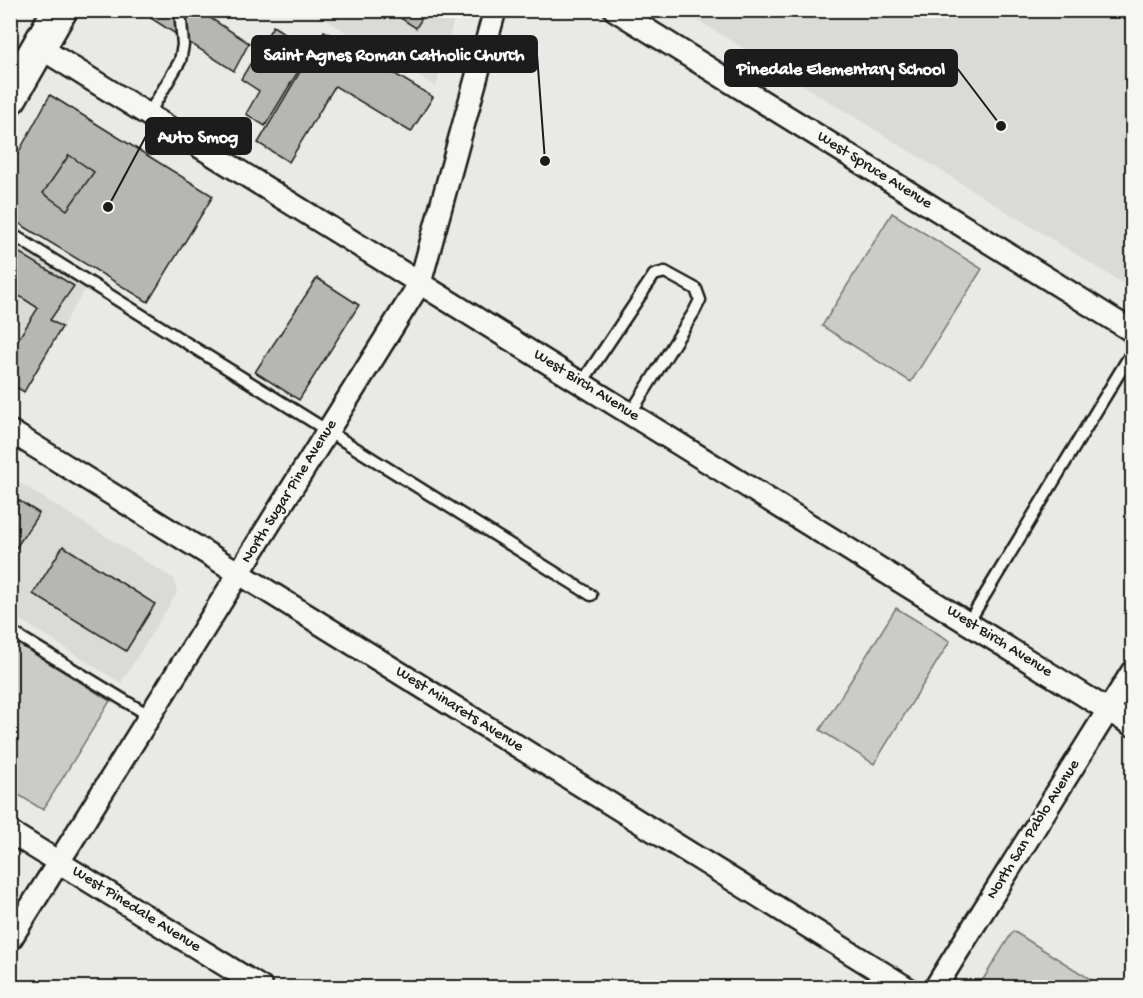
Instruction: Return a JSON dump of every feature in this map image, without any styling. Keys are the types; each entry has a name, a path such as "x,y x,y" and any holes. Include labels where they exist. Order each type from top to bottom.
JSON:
{"main road":[{"path":"10,97 60,10"}],"street":[{"name":"North Sugar Pine Avenue","path":"10,940 420,283 495,10"},
{"name":"West Spruce Avenue","path":"615,10 1132,331"},
{"name":"West Birch Avenue","path":"39,47 1132,725"},
{"name":"West Minarets Avenue","path":"10,432 907,987"},
{"name":"North San Pablo Avenue","path":"935,987 1132,672"},
{"name":"West Pinedale Avenue","path":"10,832 262,987"}],"lane":[{"path":"148,115 180,61 183,45 180,10"},
{"path":"10,233 591,595"},
{"path":"581,384 654,275 665,272 696,290 700,300 694,312 630,414"},
{"path":"968,623 1132,352"},
{"path":"10,631 150,716"}],"shaded area":[{"path":"312,11 456,11 436,87 421,78"},
{"path":"683,11 1132,11 1132,289 1082,258"},
{"path":"892,213 982,269 911,382 822,326"},
{"path":"10,242 86,288 25,387 11,378"},
{"path":"10,477 174,579 177,593 121,683 11,614"},
{"path":"896,608 950,641 874,764 820,730"},
{"path":"11,639 110,701 43,810 11,790"},
{"path":"1013,931 1103,987 993,987 982,981"}],"building":[{"path":"138,10 198,10 249,43 234,71"},
{"path":"388,10 427,10 416,28"},
{"path":"273,26 311,50 265,126 246,114 259,91 241,79"},
{"path":"324,31 433,97 411,132 335,86 289,162 258,143"},
{"path":"50,95 213,196 148,302 10,218 10,168"},
{"path":"69,155 94,172 67,210 43,193"},
{"path":"10,247 74,286 50,320 62,327 24,392 10,383 10,352 38,308 10,290"},
{"path":"317,278 359,305 299,400 255,372"},
{"path":"10,495 39,513 10,557"},
{"path":"63,546 155,604 126,651 33,594"}],"place":[{"name":"Pinedale Elementary School","path":"1001,126"},
{"name":"Saint Agnes Roman Catholic Church","path":"545,161"},
{"name":"Auto Smog","path":"108,207"}]}
